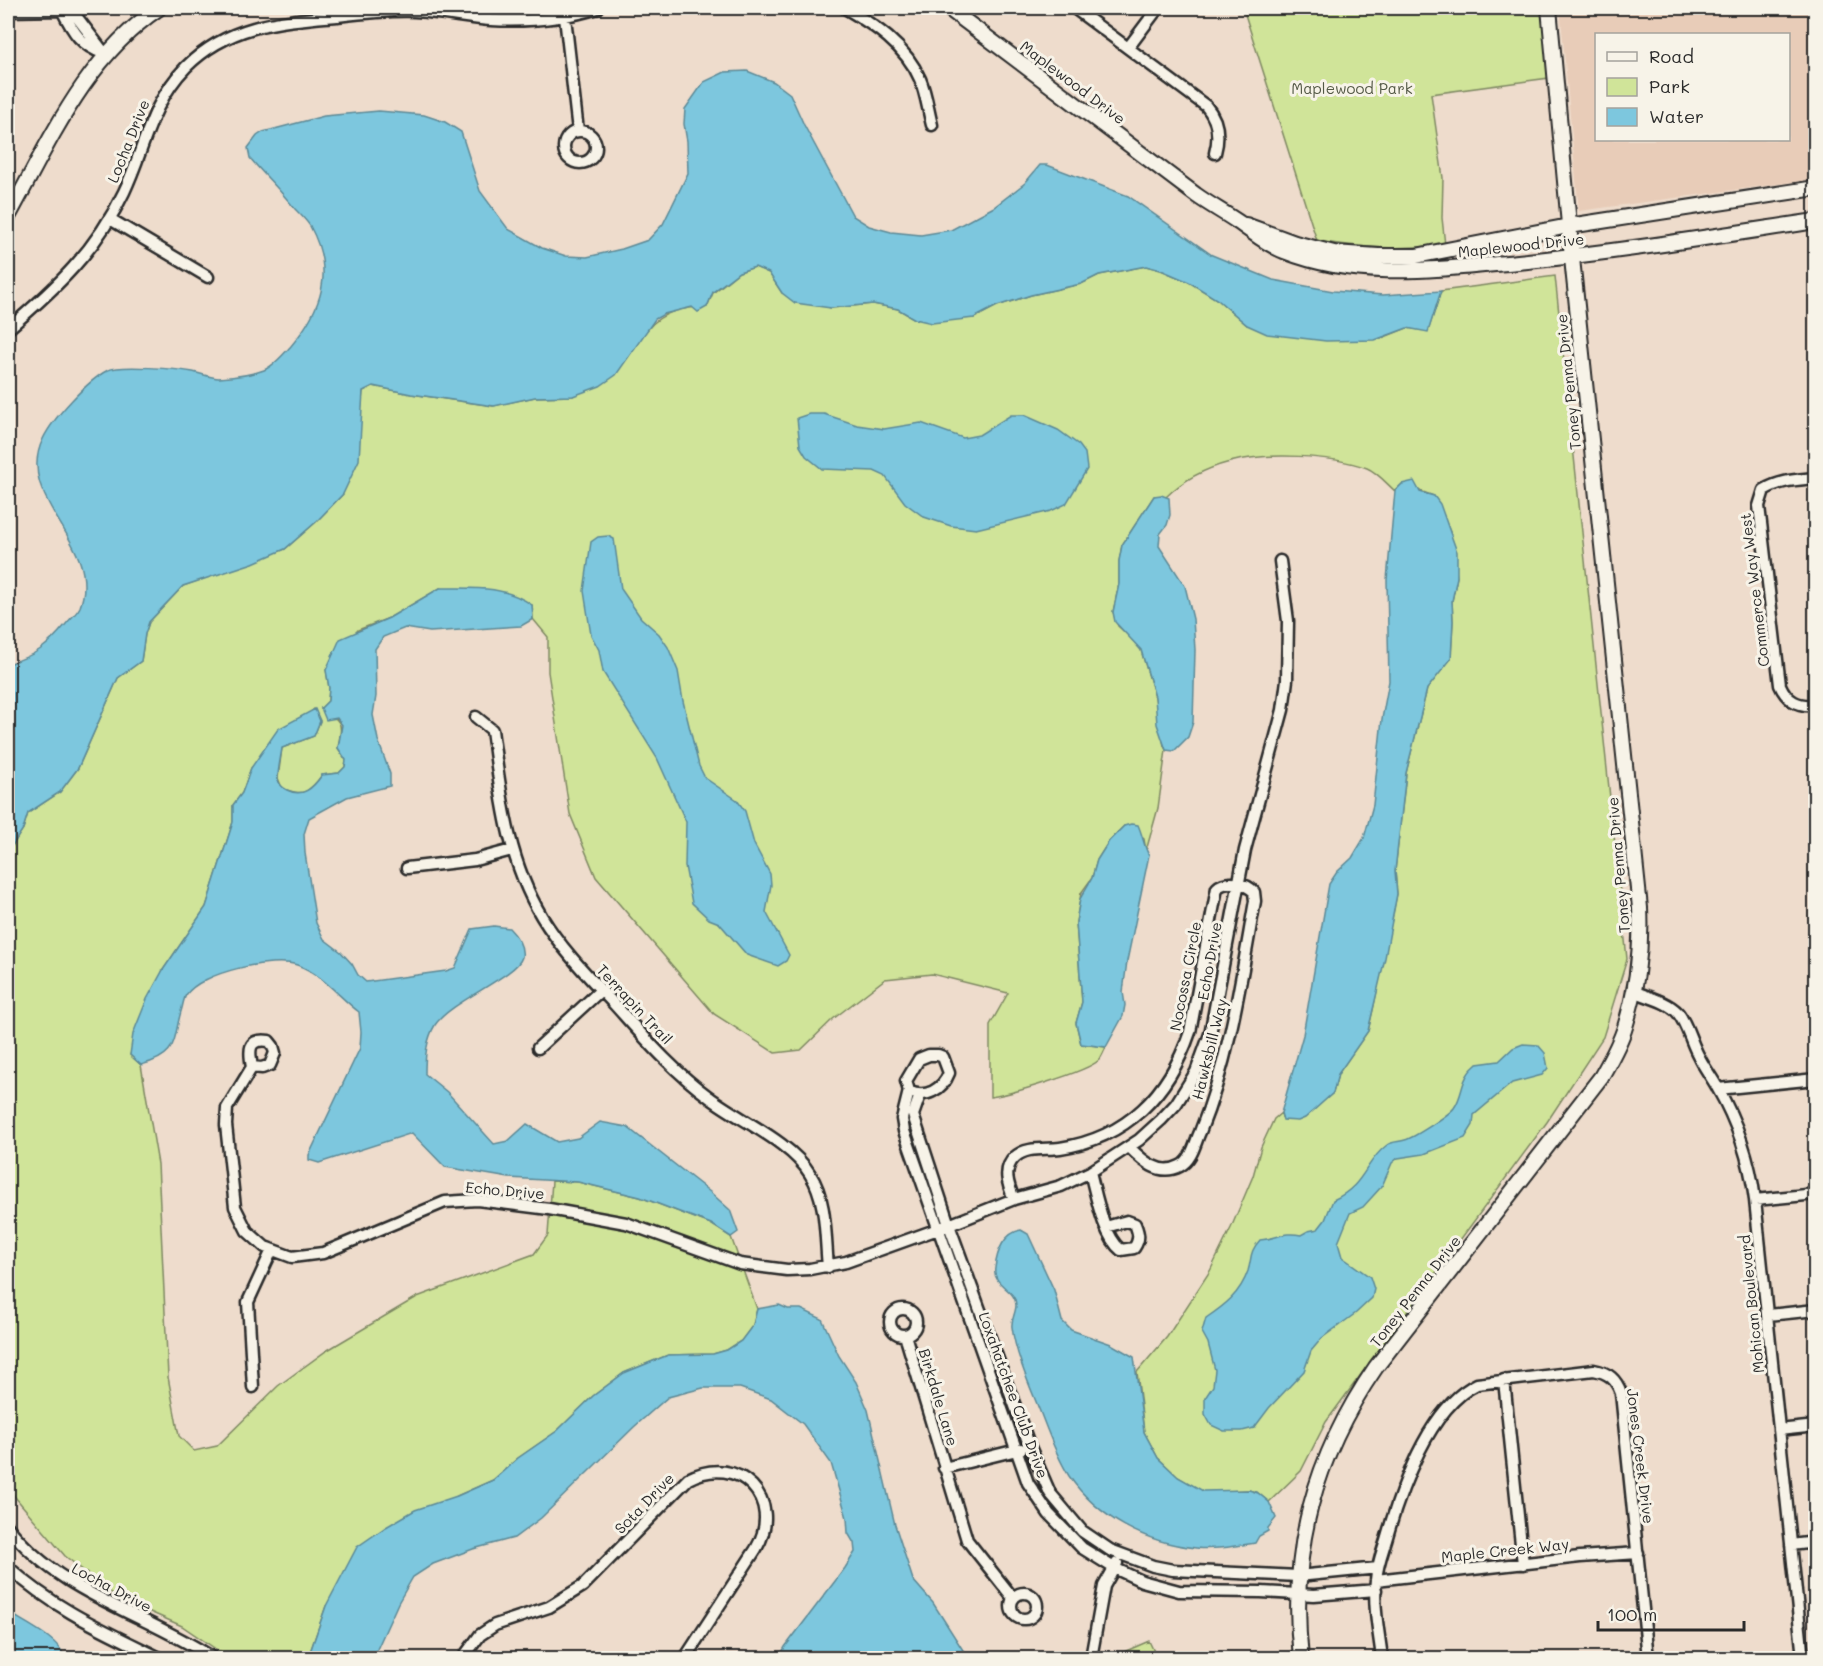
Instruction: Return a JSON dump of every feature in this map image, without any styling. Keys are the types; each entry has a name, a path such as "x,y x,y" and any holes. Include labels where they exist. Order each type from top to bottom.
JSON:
{"street":[{"path":"8,217 83,84 105,54 124,35 159,8"},
{"name":"Locha Drive","path":"8,329 67,277 84,256 110,219 131,175 154,112 165,93 188,66 217,44 236,34 280,22 385,11 440,12 507,21 565,17 598,8"},
{"path":"845,8 896,44 906,54 920,79 932,125"},
{"name":"Maplewood Drive","path":"948,8 1196,195 1238,222 1259,239 1284,251 1333,266 1391,272 1424,271 1572,256 1815,221"},
{"path":"1074,8 1201,101 1211,112 1219,133 1215,153"},
{"path":"1128,48 1158,8"},
{"name":"Toney Penna Drive","path":"1301,1659 1297,1594 1299,1563 1311,1503 1320,1474 1344,1419 1376,1367 1590,1092 1614,1053 1625,1027 1641,952 1640,908 1572,256 1549,8"},
{"path":"8,11 62,10 73,12 105,54"},
{"path":"565,17 578,131"},
{"name":"Maplewood Drive","path":"1238,222 1295,243 1334,253 1416,256 1569,226 1815,188"},
{"path":"110,219 208,277"},
{"name":"Commerce Way West","path":"1815,478 1782,481 1772,485 1764,490 1759,506 1780,685 1791,701 1815,705"},
{"name":"Echo Drive","path":"252,1067 227,1108 226,1125 235,1207 247,1232 265,1247 292,1257 323,1253 445,1202 477,1200 549,1209 626,1223 740,1264 763,1269 828,1267 949,1225 1014,1199 1061,1185 1090,1172 1129,1147 1161,1120 1189,1085 1202,1059 1214,1015 1254,812 1276,739 1287,680 1288,621 1280,561"},
{"name":"Terrapin Trail","path":"476,717 492,730 501,802 512,850 524,883 543,918 565,950 683,1076 800,1160 812,1177 820,1197 828,1267"},
{"path":"407,868 475,860 512,850"},
{"name":"Nocossa Circle","path":"1014,1199 1007,1175 1011,1162 1020,1153 1033,1149 1060,1148 1100,1137 1131,1119 1161,1090 1178,1063 1190,1032 1216,888 1225,883 1238,884"},
{"name":"Hawksbill Way","path":"1129,1147 1153,1168 1179,1167 1188,1159 1210,1106 1222,1071 1238,1001 1255,901 1251,888 1238,884"},
{"path":"538,1048 602,990"},
{"name":"Mohican Boulevard","path":"1633,991 1669,1006 1679,1014 1698,1055 1718,1089 1742,1142 1750,1167 1768,1315 1803,1659"},
{"path":"909,1091 920,1095 945,1084 949,1073 943,1057 938,1054 919,1059 906,1081 909,1091 902,1119 904,1131 938,1229"},
{"path":"1718,1089 1815,1079"},
{"path":"920,1095 913,1115 949,1225"},
{"path":"1090,1172 1106,1227"},
{"path":"1755,1200 1815,1194"},
{"name":"Loxahatchee Club Drive","path":"949,1225 1030,1447 1050,1493 1082,1531 1110,1550 1153,1566 1173,1570 1298,1576"},
{"name":"Loxahatchee Club Drive","path":"938,1229 1028,1483 1049,1514 1082,1548 1114,1568 1142,1581 1179,1591 1297,1594"},
{"path":"253,1387 248,1302 272,1250"},
{"path":"1768,1315 1815,1310"},
{"name":"Birkdale Lane","path":"905,1335 967,1540 1013,1598"},
{"name":"Jones Creek Drive","path":"1382,1659 1376,1579 1402,1489 1413,1464 1434,1428 1466,1389 1488,1381 1594,1370 1604,1372 1616,1382 1621,1393 1648,1659"},
{"path":"1504,1380 1523,1564"},
{"path":"1779,1430 1815,1426"},
{"name":"Birkdale Lane","path":"945,1468 1030,1447"},
{"name":"Sota Drive","path":"463,1659 480,1635 495,1624 549,1607 583,1586 688,1479 701,1472 735,1473 758,1493 765,1512 764,1533 685,1659"},
{"name":"Locha Drive","path":"8,1527 25,1547 69,1582 213,1659"},
{"path":"1791,1545 1815,1542"},
{"name":"Maple Creek Way","path":"1298,1576 1376,1579 1638,1553"},
{"path":"1091,1659 1104,1586 1122,1555"},
{"path":"8,1567 53,1603 160,1659"},
{"name":"Maple Creek Way","path":"1297,1594 1314,1595 1376,1579"},
{"path":"131,1659 136,1647"}],"shaded area":[{"path":"1560,8 1815,8 1815,179 1579,211"}],"green space":[{"name":"Maplewood Park","path":"1243,8 1542,8 1549,78 1431,94 1443,178 1442,218 1445,245 1381,248 1317,241"},
{"path":"1146,266 1189,282 1218,300 1247,325 1382,338 1407,328 1428,331 1441,291 1555,276 1627,959 1603,1037 1547,1122 1326,1422 1301,1471 1269,1502 1258,1493 1249,1490 1203,1492 1178,1477 1158,1458 1144,1432 1137,1372 1167,1337 1210,1271 1253,1176 1261,1147 1274,1119 1281,1113 1282,1117 1319,1104 1333,1093 1338,1074 1368,1031 1397,894 1395,871 1406,773 1427,689 1451,658 1452,601 1457,577 1450,532 1434,496 1402,484 1395,491 1371,470 1353,464 1318,458 1280,456 1245,459 1221,465 1188,480 1166,497 1154,496 1122,545 1119,584 1113,612 1118,626 1141,650 1155,697 1166,750 1158,808 1146,851 1144,839 1124,826 1109,841 1097,860 1092,878 1081,893 1076,922 1082,1002 1076,1023 1081,1044 1106,1047 1099,1060 1079,1071 1029,1088 990,1097 990,1025 1008,993 932,974 885,979 833,1019 801,1050 775,1053 714,1014 596,877 570,814 548,672 548,637 533,619 532,605 440,588 389,618 358,630 326,669 329,688 328,701 321,708 340,724 338,748 346,760 345,767 339,773 322,775 305,792 300,793 282,788 278,778 282,748 314,736 320,721 314,709 251,768 242,793 233,805 233,822 206,907 163,970 130,1055 141,1065 158,1164 168,1377 179,1436 194,1451 217,1446 278,1386 326,1351 417,1297 534,1254 548,1235 552,1181 578,1182 640,1197 711,1224 731,1237 757,1309 753,1325 741,1341 727,1350 713,1354 668,1355 624,1373 593,1396 557,1431 518,1458 493,1480 457,1496 326,1606 308,1658 229,1658 182,1626 118,1598 65,1556 15,1497 8,1484 8,852 23,829 28,813 60,792 78,768 118,678 141,661 149,622 183,586 285,549 343,494 361,411 363,391 373,386 493,406 535,397 573,396 659,318 682,309 707,307 713,293 739,272 755,267 769,273 782,293 831,308 873,304 898,309 915,319 974,318 997,306 1031,295 1081,284 1099,275"},
{"path":"1149,1641 1157,1658 1110,1658"}],"water":[{"path":"747,71 774,82 790,94 853,216 869,226 891,232 921,235 951,230 994,207 1025,183 1040,165 1047,165 1128,196 1212,255 1273,280 1333,291 1383,295 1441,291 1428,332 1407,328 1375,340 1326,341 1267,334 1247,325 1218,300 1189,282 1146,266 1099,275 1081,284 1031,295 997,306 974,318 932,323 915,319 898,309 873,304 831,308 795,303 782,293 769,273 755,267 739,272 713,292 707,307 698,312 692,307 664,314 655,319 616,375 600,386 573,396 535,397 494,406 373,386 363,391 359,460 343,494 285,549 253,563 183,586 149,622 141,661 118,678 78,768 60,792 28,813 23,829 8,852 8,664 34,653 53,639 80,607 84,584 80,562 40,482 37,461 48,430 81,391 100,375 115,368 163,368 219,378 264,370 275,363 291,346 311,318 317,304 322,289 323,274 318,243 307,222 250,158 248,148 257,136 263,132 324,116 379,111 424,115 445,122 461,132 480,191 508,229 542,248 566,256 587,257 648,240 663,224 688,173 685,109 704,82 725,72"},
{"path":"809,414 824,414 857,425 884,429 921,423 963,438 979,435 1011,415 1024,415 1058,430 1079,445 1085,453 1087,469 1066,504 1051,511 976,529 951,526 924,517 905,503 885,476 874,471 822,469 806,456 800,446 797,418"},
{"path":"1414,481 1420,492 1434,496 1440,504 1457,552 1457,577 1452,601 1451,659 1427,689 1406,773 1395,871 1397,894 1368,1031 1338,1074 1333,1093 1305,1118 1298,1121 1283,1120 1281,1113 1303,1035 1329,884 1337,872 1352,858 1364,838 1373,805 1382,719 1389,681 1387,580 1395,491 1402,484"},
{"path":"1161,495 1169,498 1170,515 1167,525 1160,534 1159,546 1185,586 1193,619 1195,650 1193,722 1188,737 1174,751 1166,750 1157,724 1155,697 1141,650 1115,622 1113,612 1119,584 1122,545 1154,496"},
{"path":"608,536 614,539 621,589 641,618 659,634 668,647 678,671 699,766 705,778 737,800 745,811 754,844 770,874 771,885 766,912 789,955 786,961 778,966 747,955 719,923 709,919 692,903 685,866 686,822 657,758 603,672 599,650 591,635 584,591 591,542 598,537"},
{"path":"440,588 488,589 511,594 532,605 533,619 521,626 430,632 405,628 383,637 375,649 376,696 373,715 378,740 390,774 390,786 347,797 309,818 304,834 305,853 316,923 324,939 341,952 366,982 455,968 472,929 494,926 509,928 521,945 522,957 509,972 455,1007 435,1025 427,1049 425,1074 447,1092 494,1144 508,1141 527,1124 557,1142 578,1138 600,1122 627,1127 730,1210 738,1232 731,1237 711,1224 640,1197 578,1182 509,1178 445,1167 412,1133 319,1163 309,1160 309,1155 360,1048 361,1032 359,1012 322,979 297,965 272,963 255,965 206,979 185,996 175,1037 168,1051 154,1061 141,1065 130,1055 133,1034 147,999 163,970 206,907 233,822 233,805 242,793 251,768 278,729 315,709 320,721 314,736 282,748 278,780 284,788 298,793 311,788 322,775 339,773 345,767 346,760 338,748 342,725 337,718 326,720 321,708 328,701 329,688 326,670 340,639 389,618"},
{"path":"1138,825 1149,855 1127,961 1123,1016 1106,1047 1081,1044 1076,1023 1082,1002 1076,922 1080,899 1092,878 1097,860 1109,841 1124,826"},
{"path":"1523,1044 1538,1045 1545,1053 1548,1068 1542,1075 1512,1083 1474,1115 1473,1125 1465,1138 1424,1154 1398,1158 1392,1163 1382,1186 1363,1207 1350,1213 1338,1243 1342,1257 1370,1277 1374,1289 1372,1298 1322,1338 1311,1351 1304,1371 1269,1408 1254,1428 1224,1431 1211,1425 1205,1414 1205,1398 1213,1386 1215,1370 1208,1343 1202,1332 1206,1318 1226,1303 1241,1286 1256,1244 1260,1240 1290,1234 1301,1235 1318,1229 1325,1220 1333,1200 1344,1194 1359,1180 1379,1152 1393,1142 1415,1135 1451,1111 1459,1099 1466,1078 1477,1064 1499,1061 1513,1048"},
{"path":"1021,1230 1028,1234 1054,1290 1062,1321 1071,1330 1111,1344 1134,1357 1144,1432 1158,1458 1178,1477 1203,1491 1249,1490 1258,1493 1269,1502 1276,1518 1268,1531 1259,1536 1255,1543 1203,1548 1159,1541 1109,1516 1081,1491 1069,1476 1050,1438 1016,1348 1012,1324 1016,1308 1015,1300 995,1274 1002,1244 1010,1235"},
{"path":"779,1305 788,1309 801,1309 822,1319 839,1356 856,1382 868,1410 895,1525 913,1580 933,1603 968,1658 779,1658 855,1552 854,1543 848,1533 847,1518 831,1463 803,1424 771,1399 740,1388 703,1388 668,1397 541,1518 514,1538 473,1549 433,1564 413,1577 398,1603 373,1658 308,1658 326,1606 357,1547 415,1510 457,1496 493,1480 518,1458 557,1431 593,1396 624,1373 668,1355 713,1354 727,1350 741,1341 753,1325 757,1309"},
{"path":"8,1612 49,1638 62,1651 65,1658 8,1658"}]}
